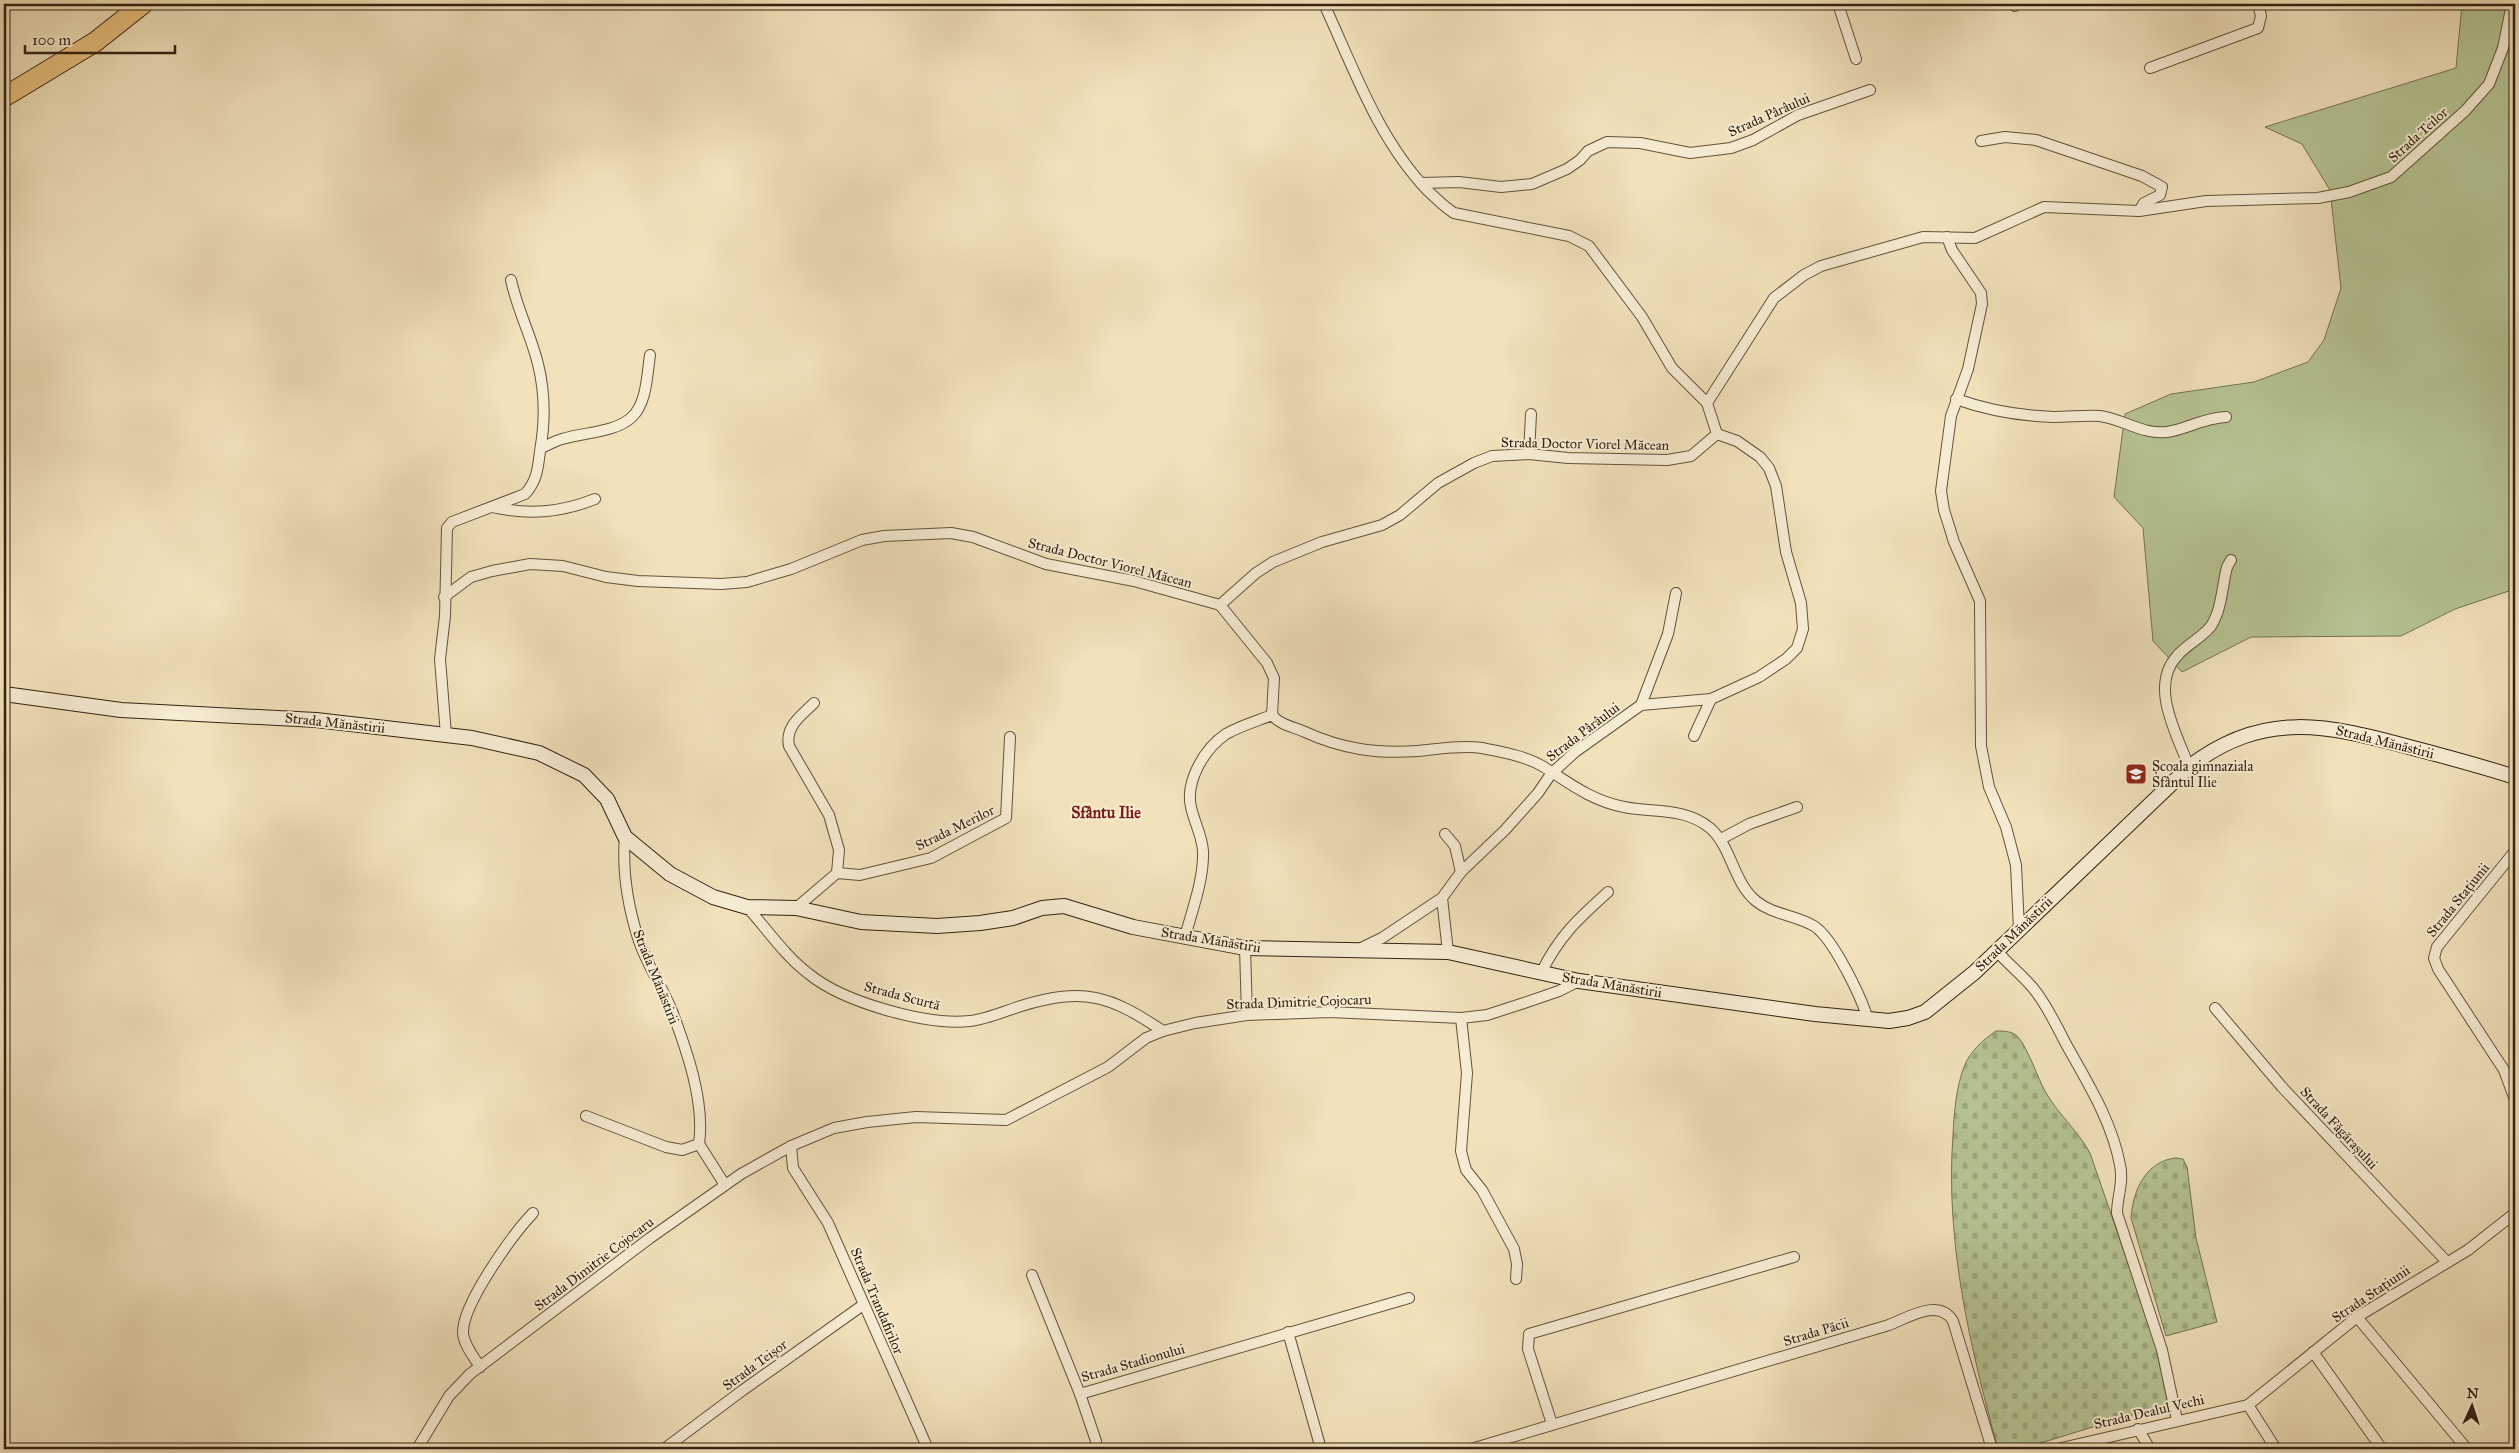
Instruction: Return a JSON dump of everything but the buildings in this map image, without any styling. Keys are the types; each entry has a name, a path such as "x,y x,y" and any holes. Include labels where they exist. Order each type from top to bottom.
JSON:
{"highway":[{"path":"4,97 95,42 143,4"}],"street":[{"path":"1324,4 1382,128 1404,164 1421,183 1446,208 1454,213 1569,236 1589,246 1642,317 1672,368 1707,403 1718,434"},
{"path":"1838,4 1856,59"},
{"path":"2150,68 2258,28 2261,16 2258,4"},
{"name":"Strada Teilor","path":"1707,403 1774,298 1804,275 1821,266 1923,237 1975,238 2044,207 2139,211 2206,201 2318,198 2349,192 2391,177 2465,111 2488,84 2503,48 2512,4"},
{"name":"Strada Pârâului","path":"1421,183 1458,182 1501,187 1532,184 1568,169 1592,148 1607,142 1640,143 1690,153 1730,148 1753,140 1798,115 1870,90"},
{"path":"1981,141 2005,137 2036,140 2142,176 2162,187 2160,195 2144,203 2139,211"},
{"path":"1947,238 1952,250 1981,292 1982,304 1968,369 1956,399 1945,451 1941,491 1944,510 1954,542 1980,601 1980,746 1989,786 2006,827 2016,865 2019,929"},
{"path":"446,735 440,659 447,528 452,522 525,494 533,486 541,448 542,388 538,362 514,296 511,280"},
{"path":"541,448 562,439 606,429 633,417 646,388 650,355"},
{"path":"1956,399 1990,409 2036,416 2099,416 2121,421 2149,432 2166,432 2208,418 2226,417"},
{"path":"1529,454 1531,414"},
{"name":"Strada Pârâului","path":"1718,434 1748,448 1768,468 1781,507 1786,552 1801,604 1803,629 1797,648 1786,659 1759,677 1711,699 1641,705 1575,752 1551,774 1597,799 1624,807 1686,815 1699,820 1721,839 1746,889 1756,901 1771,910 1815,927 1827,939 1859,993 1868,1020"},
{"name":"Strada Doctor Viorel Măcean","path":"444,597 471,577 530,564 563,566 606,577 646,581 712,584 747,582 791,569 862,540 938,532 973,537 1046,564 1134,581 1220,605 1256,573 1273,562 1322,542 1382,525 1400,515 1438,483 1474,463 1492,456 1529,454 1568,458 1667,460 1691,456 1718,434"},
{"path":"491,507 517,511 558,510 571,509 595,499"},
{"path":"2189,767 2168,710 2165,688 2166,676 2175,658 2210,628 2216,618 2227,567 2231,560"},
{"path":"1641,705 1668,634 1676,593"},
{"path":"1220,605 1267,663 1274,678 1272,715"},
{"name":"Strada Mănăstirii","path":"4,694 103,708 284,717 446,735 494,742 539,753 584,774 607,799 625,837 680,881 713,897 747,907 796,908 860,922 937,926 980,924 1013,918 1047,907 1064,906 1133,927 1245,948 1448,952 1579,981 1868,1020 1889,1021 1908,1018 1925,1012 1975,972 2189,767 2225,742 2243,735 2273,728 2307,727 2334,729 2367,735 2515,776"},
{"path":"1694,736 1711,699"},
{"path":"796,908 837,873 840,850 829,815 790,746 788,738 789,730 814,703"},
{"path":"1272,715 1280,722 1328,743 1353,750 1389,753 1480,748 1528,759 1545,767 1551,774 1538,793 1506,830 1462,872 1442,898 1382,938 1358,949"},
{"path":"1185,937 1203,862 1200,831 1191,807 1191,787 1194,776 1215,743 1227,734 1272,715"},
{"name":"Strada Merilor","path":"837,873 860,875 931,858 1006,818 1010,737"},
{"path":"1721,839 1749,824 1797,807"},
{"path":"1445,834 1455,846 1462,872"},
{"name":"Strada Mănăstirii","path":"625,837 623,853 626,891 638,939 672,1012 696,1085 701,1112 699,1144"},
{"name":"Strada Stațiunii","path":"2515,851 2436,947 2434,958 2438,969 2504,1070 2515,1100"},
{"path":"1541,973 1552,951 1572,924 1608,892"},
{"path":"1442,898 1448,952"},
{"name":"Strada Scurtă","path":"747,907 792,960 809,975 834,990 911,1016 944,1022 971,1021 1050,998 1079,996 1102,998 1122,1005 1163,1031"},
{"path":"1245,948 1247,1015"},
{"path":"1996,950 2033,988 2046,1006 2098,1101 2116,1146 2121,1166 2122,1184 2117,1200 2117,1213 2162,1350 2177,1420"},
{"name":"Strada Dimitrie Cojocaru","path":"416,1449 449,1396 480,1367 650,1238 725,1185 773,1155 834,1128 867,1122 916,1117 1006,1120 1108,1067 1146,1038 1163,1031 1195,1023 1247,1015 1370,1013 1461,1018 1487,1014 1524,1003 1559,991 1579,981"},
{"name":"Strada Făgărașului","path":"2215,1008 2276,1081 2447,1262"},
{"path":"1461,1018 1467,1074 1461,1151 1466,1170 1482,1190 1514,1249 1517,1264 1516,1279"},
{"path":"586,1116 666,1147 682,1150 699,1144 725,1185"},
{"name":"Strada Trandafirilor","path":"791,1146 794,1168 828,1223 928,1449"},
{"name":"Strada Trandafirilor","path":"773,1155 794,1168"},
{"path":"480,1367 463,1333 465,1320 489,1273 515,1231 534,1212"},
{"name":"Strada Stațiunii","path":"2248,1405 2358,1317 2486,1237 2515,1213"},
{"path":"1552,1424 1528,1349 1529,1334 1794,1257"},
{"name":"Strada Stadionului","path":"1032,1275 1080,1394 1409,1298"},
{"name":"Strada Teișor","path":"664,1449 863,1305"},
{"name":"Strada Păcii","path":"1471,1449 1851,1336 1929,1310 1940,1309 1948,1313 1954,1321 1992,1449"},
{"path":"2358,1317 2468,1449"},
{"path":"1288,1332 1321,1449"},
{"path":"2313,1352 2382,1449"},
{"path":"1080,1394 1096,1441"},
{"path":"2248,1405 2276,1449"},
{"name":"Strada Dealul Vechi","path":"2057,1449 2086,1445 2138,1429 2248,1405"},
{"path":"2138,1429 2150,1449"}],"green space":[{"path":"2462,4 2515,4 2515,589 2455,609 2401,636 2251,637 2182,672 2153,641 2143,528 2114,497 2125,414 2171,394 2254,382 2308,362 2324,340 2341,288 2330,190 2302,144 2265,127 2456,68"},
{"path":"1996,1031 2011,1032 2022,1042 2046,1093 2090,1153 2151,1330 2159,1356 2168,1404 2021,1449 1998,1449 1969,1333 1956,1254 1953,1214 1951,1175 1955,1109 1959,1083 1964,1067 1973,1051"},
{"path":"2183,1159 2187,1167 2196,1238 2217,1322 2166,1336 2131,1218 2138,1188 2149,1171 2166,1160"}],"place":[{"name":"Școala gimnaziala Sfântul Ilie","path":"2136,774"}],"district":[{"name":"Sfântu Ilie","path":"1106,812"}]}
